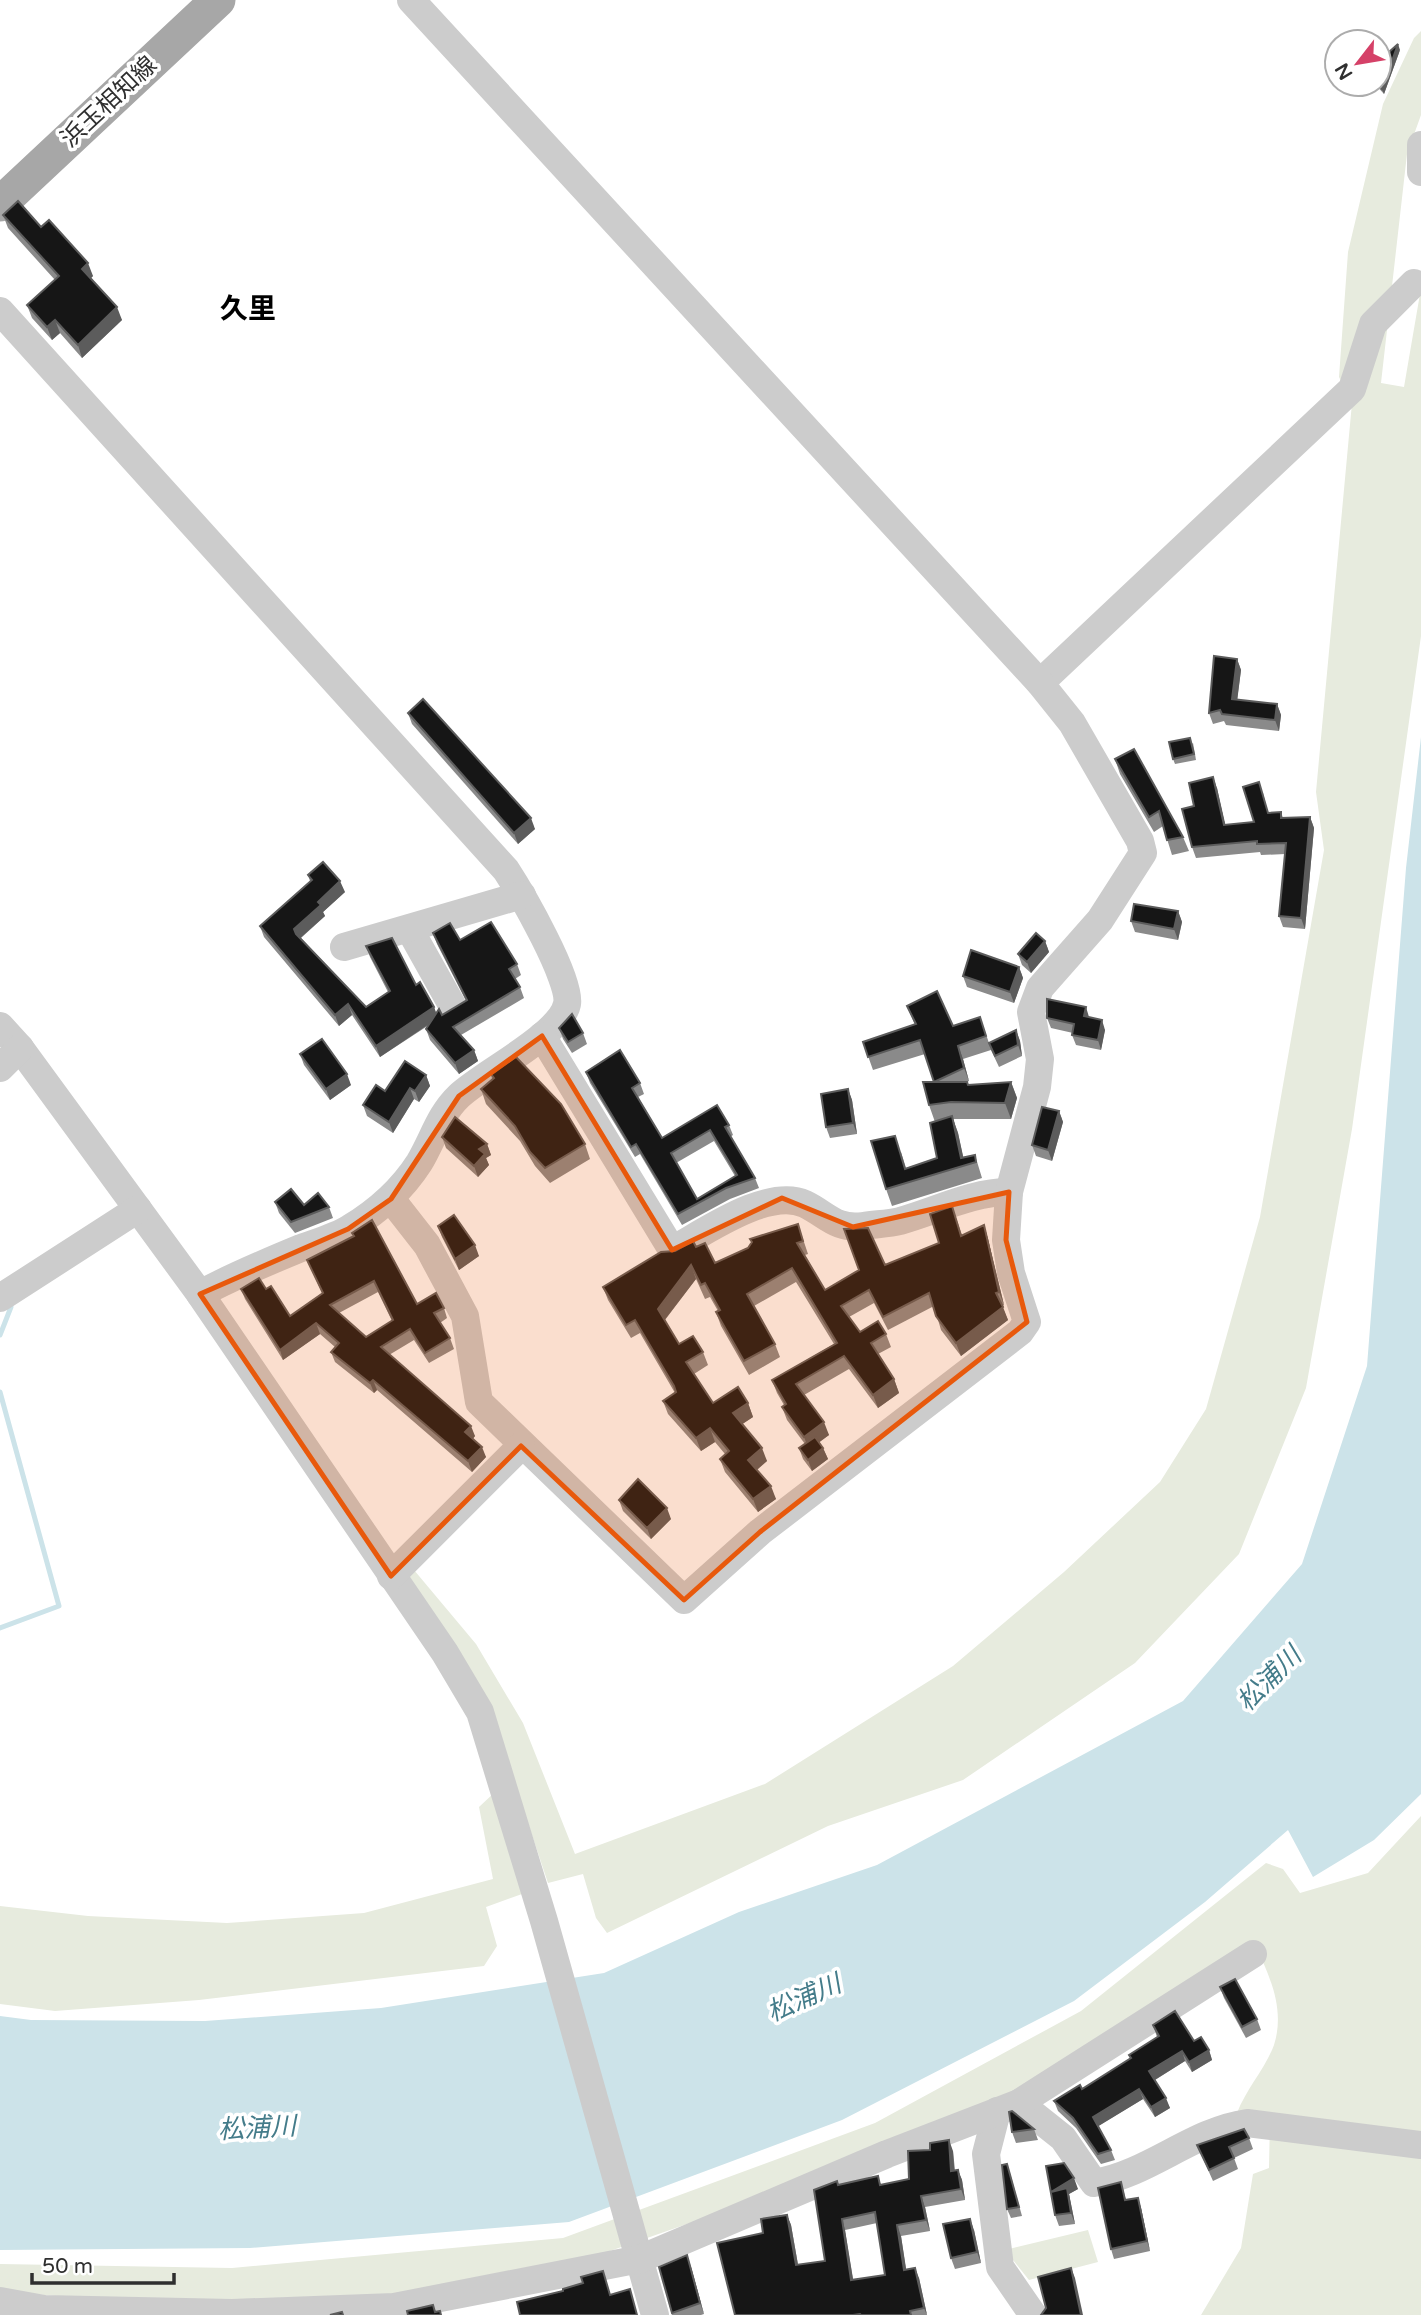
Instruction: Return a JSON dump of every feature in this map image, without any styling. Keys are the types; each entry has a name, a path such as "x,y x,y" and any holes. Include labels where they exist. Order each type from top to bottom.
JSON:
{"main road":[{"name":"浜玉相知線","path":"0,204 218,0"}],"street":[{"path":"391,1199 427,1245 465,1315 479,1402 521,1446 684,1600 760,1532 1020,1332 1027,1322 1011,1273 1006,1240 1009,1192 1037,1087 1041,1059 1031,1012 1040,988 1100,920 1143,853 1140,841 1072,723 1040,683 411,0"},
{"path":"1421,145 1421,172"},
{"path":"1040,683 1352,388 1373,324 1414,284"},
{"path":"0,311 506,870 522,895 568,996 567,1007 561,1017 542,1036 459,1096 437,1124 419,1163 391,1199 348,1229 235,1275 200,1294"},
{"path":"344,947 410,930 522,895"},
{"path":"410,930 452,1005"},
{"path":"0,1026 20,1048 200,1294 445,1653 480,1712 544,1922 655,2315"},
{"path":"542,1036 671,1250 764,1202 782,1198 804,1204 835,1224 853,1227 898,1221 991,1192 1009,1192"},
{"path":"0,1068 20,1048"},
{"path":"0,1298 138,1209"},
{"path":"391,1576 521,1446"},
{"path":"0,2301 44,2308 232,2313 394,2307 637,2252 1008,2107 1253,1954"},
{"path":"1008,2107 1063,2138 1094,2183 1115,2179 1223,2126 1247,2123 1421,2145"},
{"path":"1008,2107 986,2154 1000,2267 1033,2315"}],"highlighted area":[{"path":"542,1036 672,1250 782,1198 853,1227 1009,1192 1006,1240 1027,1322 760,1532 684,1600 521,1446 391,1576 200,1294 348,1229 391,1199 459,1096"}],"shaded area":[{"path":"1421,31 1421,115 1407,154 1381,383 1404,387 1421,288 1421,636 1352,1129 1306,1388 1239,1554 1135,1663 963,1780 828,1826 607,1933 596,1918 583,1874 548,1883 490,1709 405,1582 414,1570 476,1644 523,1723 575,1854 765,1784 953,1666 1064,1572 1160,1482 1206,1409 1260,1217 1324,850 1316,792 1352,403 1339,377 1348,252 1383,104 1386,98 1393,98 1393,83 1414,38"},
{"path":"495,1792 522,1894 486,1907 497,1946 484,1966 199,2000 55,2011 0,2004 0,1906 88,1916 227,1923 364,1913 493,1879 479,1807"},
{"path":"1421,1816 1421,2315 1201,2315 1241,2248 1253,2174 1269,2168 1270,2118 1237,2113 1270,2054 1277,2031 1274,1991 1253,1940 1152,2011 1016,2097 781,2191 553,2271 392,2302 233,2308 0,2292 0,2264 232,2268 563,2238 875,2123 1081,2011 1266,1863 1283,1869 1300,1893 1368,1873"},
{"path":"1088,2230 1098,2262 1029,2280 1005,2250"}],"water":[{"name":"松浦川","path":"1421,737 1421,1794 1374,1840 1313,1877 1288,1830 1205,1902 1074,2001 842,2120 569,2222 250,2248 0,2250 0,2016 31,2020 205,2021 381,2008 604,1973 739,1912 877,1865 1183,1701 1302,1564 1367,1366 1406,868"}],"building":[{"path":"18,201 41,227 49,220 88,263 82,269 117,307 78,345 55,320 47,327 27,305 59,276 3,215"},
{"path":"1214,656 1237,659 1232,699 1277,704 1275,720 1222,714 1220,710 1209,713"},
{"path":"423,699 531,818 514,833 408,713"},
{"path":"1190,738 1194,754 1173,759 1169,742"},
{"path":"1134,749 1183,837 1167,840 1159,811 1149,817 1115,759"},
{"path":"1213,777 1224,825 1254,822 1243,787 1259,782 1268,813 1281,812 1281,818 1310,817 1301,918 1279,916 1286,843 1257,844 1257,841 1192,847 1182,809 1194,806 1189,783"},
{"path":"323,862 340,881 318,902 321,905 294,929 296,934 366,1007 390,991 366,946 392,938 416,985 420,982 434,1007 376,1046 348,1004 335,1015 260,926 312,880 308,875"},
{"path":"1134,904 1178,911 1174,929 1131,921"},
{"path":"491,922 517,964 509,969 520,987 453,1027 474,1050 455,1063 426,1029 439,1009 442,1015 467,1000 433,933 450,923 460,940"},
{"path":"1036,933 1045,941 1027,962 1018,954"},
{"path":"971,950 1019,967 1010,992 963,976"},
{"path":"937,991 953,1026 980,1017 986,1036 958,1046 964,1068 934,1082 920,1040 868,1057 863,1042 916,1024 907,1006"},
{"path":"1047,999 1086,1007 1084,1016 1102,1020 1098,1040 1072,1035 1074,1024 1047,1018"},
{"path":"572,1014 583,1033 568,1042 559,1028"},
{"path":"1016,1030 1018,1045 995,1056 989,1043"},
{"path":"322,1039 347,1074 326,1089 300,1054"},
{"path":"620,1050 640,1083 632,1088 662,1138 717,1105 729,1125 725,1127 755,1178 726,1188 678,1214 636,1144 631,1147 586,1072","holes":["710,1130 737,1175 697,1199 671,1153"]},
{"path":"516,1057 561,1104 585,1144 545,1168 530,1152 515,1126 481,1089 494,1078 491,1074"},
{"path":"405,1061 426,1075 415,1091 410,1088 389,1122 363,1105 376,1085 385,1091"},
{"path":"923,1082 967,1082 968,1085 1011,1082 1005,1103 951,1102 929,1105"},
{"path":"848,1089 853,1123 826,1127 821,1094"},
{"path":"1042,1107 1059,1111 1048,1150 1032,1145"},
{"path":"952,1116 961,1158 975,1155 976,1162 886,1189 871,1141 895,1136 905,1169 937,1158 930,1123"},
{"path":"455,1117 487,1144 479,1149 485,1154 474,1166 442,1137"},
{"path":"291,1189 304,1205 318,1193 329,1207 291,1222 275,1202"},
{"path":"952,1206 961,1236 984,1225 999,1292 996,1293 1003,1307 956,1343 936,1316 929,1293 883,1317 869,1290 841,1306 860,1332 878,1321 886,1334 871,1343 894,1379 873,1395 844,1356 796,1384 824,1422 804,1437 782,1407 786,1404 772,1380 837,1343 792,1268 747,1294 775,1344 744,1361 716,1312 720,1310 705,1283 701,1285 691,1265 658,1309 679,1344 693,1336 703,1352 686,1362 713,1403 738,1387 748,1403 733,1413 762,1448 748,1460 771,1486 753,1499 720,1459 729,1451 710,1428 696,1438 663,1401 676,1392 674,1386 635,1320 626,1325 603,1287 661,1252 675,1251 693,1241 696,1247 705,1243 715,1263 748,1248 752,1242 750,1239 798,1224 803,1241 797,1243 825,1290 859,1270 844,1229 868,1228 885,1265 939,1243 930,1214"},
{"path":"454,1215 475,1245 455,1259 438,1226"},
{"path":"372,1220 417,1304 436,1293 444,1308 434,1313 450,1338 425,1353 410,1329 381,1347 471,1426 465,1432 482,1447 468,1461 373,1380 370,1383 331,1352 339,1343 316,1323 280,1350 241,1289 259,1278 266,1289 271,1286 290,1316 323,1293 307,1260 354,1236 352,1233","holes":["374,1281 393,1320 366,1337 330,1305"]},
{"path":"815,1437 823,1448 808,1460 799,1448"},
{"path":"638,1479 667,1508 647,1528 619,1500"},
{"path":"1235,1979 1257,2019 1242,2027 1220,1987"},
{"path":"1175,2011 1194,2041 1201,2037 1209,2050 1189,2062 1182,2051 1149,2071 1166,2098 1151,2107 1139,2089 1093,2117 1111,2150 1098,2154 1073,2118 1054,2101 1080,2085 1082,2089 1131,2058 1129,2055 1159,2036 1153,2025"},
{"path":"1012,2111 1034,2129 1012,2132 1009,2112"},
{"path":"1244,2129 1249,2138 1229,2147 1234,2158 1209,2170 1197,2145"},
{"path":"949,2140 951,2171 958,2170 961,2189 921,2196 926,2220 897,2225 904,2270 915,2268 924,2308 910,2311 911,2315 735,2315 717,2243 763,2233 761,2219 787,2215 796,2265 825,2261 814,2190 837,2181 838,2185 878,2176 880,2185 909,2179 908,2151 930,2150 930,2143","holes":["875,2212 885,2275 851,2280 842,2219"]},
{"path":"1064,2163 1074,2178 1051,2192 1067,2188 1071,2213 1055,2215 1046,2166"},
{"path":"1007,2164 1019,2207 1007,2209 1002,2165"},
{"path":"1121,2182 1125,2200 1138,2198 1147,2241 1111,2249 1098,2188"},
{"path":"970,2219 977,2252 951,2258 943,2224"},
{"path":"687,2255 700,2303 672,2313 659,2267"},
{"path":"1071,2268 1081,2315 1041,2315 1046,2308 1038,2277"},
{"path":"603,2271 610,2295 630,2289 637,2315 520,2315 517,2302 563,2291 583,2283 581,2277"},
{"path":"433,2305 435,2312 440,2311 441,2315 408,2315 407,2311"}],"waterway":[{"path":"0,1335 11,1307"},
{"path":"0,1392 59,1606 0,1628"}],"district":[{"name":"久里","path":"248,309"}]}
